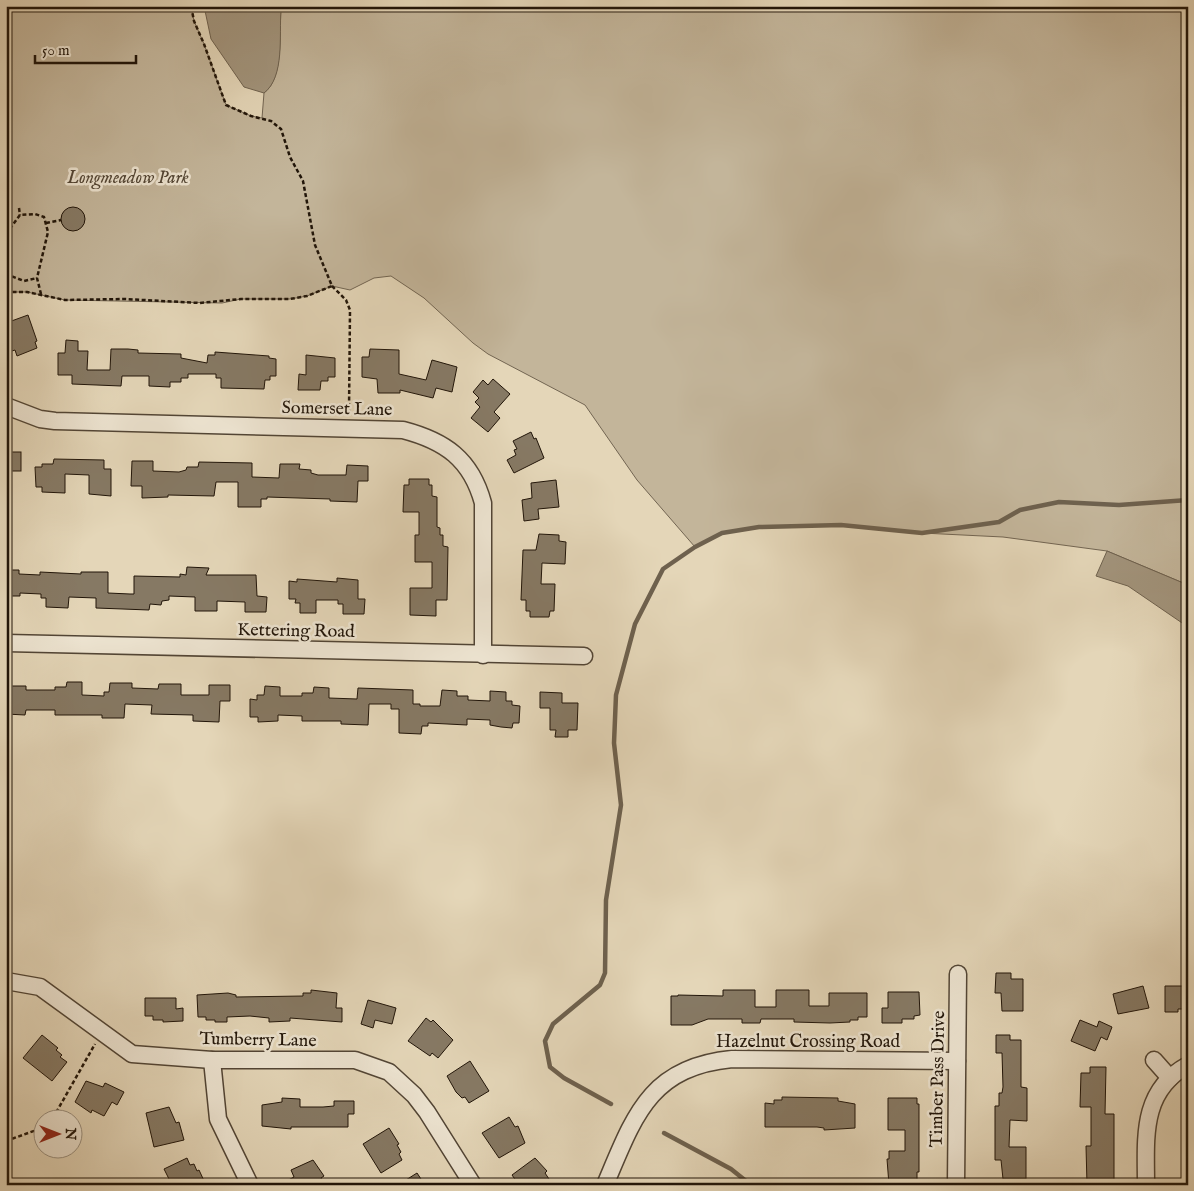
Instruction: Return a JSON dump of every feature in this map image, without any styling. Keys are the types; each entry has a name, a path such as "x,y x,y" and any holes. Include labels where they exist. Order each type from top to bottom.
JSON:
{"street":[{"name":"Somerset Lane","path":"6,406 40,419 55,421 403,430 426,436 444,445 466,467 479,488 483,503 483,655"},
{"name":"Kettering Road","path":"6,643 584,656"},
{"name":"Timber Pass Drive","path":"956,1185 958,974"},
{"name":"Tumberry Lane","path":"6,981 40,987 132,1054 212,1060 354,1060 389,1072 414,1095 427,1112 473,1185"},
{"name":"Hazelnut Crossing Road","path":"605,1185 627,1134 640,1111 670,1077 696,1065 732,1059 957,1061"},
{"path":"212,1060 218,1119 250,1185"},
{"path":"1154,1060 1170,1078"},
{"path":"1146,1185 1147,1122 1156,1095 1170,1078 1188,1065"}],"path":[{"path":"191,6 194,21 226,105 251,116 271,121 281,129 290,157 303,181 315,245 332,286 346,300 350,310 349,411"},
{"path":"6,234 20,216 19,208"},
{"path":"20,216 36,214 44,218 46,223 48,232 37,278 41,294"},
{"path":"46,223 61,220"},
{"path":"6,274 24,281 37,278"},
{"path":"6,292 41,294 64,300 125,299 200,303 241,299 290,299 307,296 332,286"},
{"path":"59,1108 102,1032"},
{"path":"6,1141 32,1132"}],"green space":[{"name":"Longmeadow Park","path":"6,6 191,6 194,21 226,105 251,116 262,118 264,93 275,77 278,66 281,10 284,6 1188,6 1188,585 1107,551 1003,537 922,533 841,525 759,527 722,533 695,547 637,480 585,405 488,354 473,343 424,298 391,276 374,278 350,290 332,286 307,296 290,299 241,299 222,303 65,300 27,292 6,292"}],"shaded area":[{"path":"204,6 284,6 281,10 278,66 271,86 264,93 244,87 211,39"},
{"path":"1107,551 1188,585 1188,627 1128,586 1096,576"}],"building":[{"path":"73,207 81,211 85,219 81,227 73,231 65,227 61,219 65,211"},
{"path":"28,315 37,341 35,342 37,348 17,356 15,350 12,351 6,337 6,323"},
{"path":"66,340 78,341 78,351 88,351 87,370 110,370 111,349 128,349 138,350 138,353 181,354 181,358 207,363 208,355 215,355 215,352 269,356 269,358 276,359 276,376 270,376 270,380 265,380 264,389 221,388 221,378 216,378 216,374 188,374 188,378 181,378 181,382 170,382 170,387 149,386 149,376 122,376 121,386 72,384 72,375 58,375 58,353 65,353"},
{"path":"370,349 399,350 399,374 426,380 432,360 457,367 452,392 436,388 433,398 400,390 400,393 378,393 377,379 362,377 362,357 369,357"},
{"path":"306,355 335,358 335,377 328,377 328,381 321,381 320,390 298,390 299,374 306,375"},
{"path":"493,379 510,394 494,412 500,418 488,432 471,418 480,407 475,402 479,398 473,392 483,380 488,385"},
{"path":"531,432 534,439 536,438 544,458 514,473 507,460 516,455 514,450 517,449 513,441"},
{"path":"6,452 21,452 21,471 6,471"},
{"path":"54,459 104,460 104,469 111,469 111,496 89,494 89,475 65,474 65,493 42,492 42,487 36,487 35,467 42,467 42,464 53,464"},
{"path":"132,461 153,461 153,471 179,472 186,470 187,467 198,467 199,462 252,463 252,477 279,478 280,464 300,464 299,469 311,470 311,473 318,475 346,475 347,465 368,466 368,481 358,481 357,502 267,497 267,499 261,499 261,507 238,507 238,482 216,482 214,496 168,495 168,497 142,498 142,486 131,486"},
{"path":"409,479 429,479 429,485 432,485 432,496 437,497 437,527 440,528 440,535 443,535 443,546 448,547 447,600 436,600 436,616 410,615 410,588 432,588 432,562 415,562 415,535 419,535 419,512 403,512 404,485 409,485"},
{"path":"556,480 559,507 538,509 539,519 524,521 522,500 532,498 531,483"},
{"path":"539,534 559,535 559,541 566,542 565,564 542,563 541,584 555,584 554,611 550,611 549,617 530,617 530,611 526,611 526,600 521,600 523,550 536,550"},
{"path":"187,567 209,568 206,575 256,575 257,596 267,597 266,612 245,612 245,602 217,601 217,611 195,611 195,597 169,596 169,600 162,601 161,605 150,604 149,610 96,608 96,598 69,597 68,608 46,607 46,598 41,598 41,594 20,593 20,596 6,596 6,570 19,570 19,574 40,575 40,572 81,574 81,572 108,572 108,593 134,594 134,576 180,577 180,574 186,575"},
{"path":"337,578 358,580 358,599 365,599 364,614 343,614 343,604 338,604 338,600 316,600 316,613 300,613 300,603 295,603 296,599 289,599 289,581 297,582 297,579 337,582"},
{"path":"67,682 82,682 82,695 104,696 104,692 109,692 110,683 132,683 132,688 158,689 159,684 181,684 181,695 209,695 209,685 230,685 230,701 220,701 219,722 193,721 193,715 151,714 152,705 125,704 124,718 102,718 102,715 55,715 55,710 26,710 25,715 6,714 6,686 26,686 26,690 55,690 55,687 66,687"},
{"path":"265,686 280,687 280,696 302,696 302,693 313,693 314,687 329,688 329,698 357,699 358,688 413,690 413,704 420,704 420,706 440,706 442,690 457,691 457,696 468,696 468,700 490,701 490,691 506,692 506,701 512,701 512,705 520,706 519,723 513,723 512,728 490,725 490,720 467,719 467,725 428,723 428,726 422,726 421,734 399,733 399,709 391,709 391,704 369,704 368,725 341,724 341,721 302,721 302,716 278,715 278,721 258,722 258,717 250,717 250,699 257,700 257,695 264,695"},
{"path":"540,692 562,693 562,703 578,703 577,730 568,730 568,737 555,737 556,730 550,730 550,708 540,708"},
{"path":"996,973 1011,973 1011,979 1023,979 1023,1011 1002,1011 1001,993 995,993"},
{"path":"1143,986 1149,1008 1118,1014 1113,994"},
{"path":"1165,986 1188,986 1188,1009 1178,1009 1178,1012 1165,1012"},
{"path":"311,990 337,993 336,1008 342,1008 342,1022 290,1018 290,1021 269,1022 269,1018 250,1016 227,1017 227,1022 215,1022 215,1020 206,1020 206,1017 198,1017 197,995 228,993 236,995 236,997 303,996 303,993 311,993"},
{"path":"723,990 755,990 755,1007 776,1007 776,990 809,990 809,1006 829,1006 829,993 867,993 867,1017 858,1017 858,1020 850,1020 850,1022 830,1023 794,1022 794,1019 761,1019 760,1023 742,1023 742,1019 708,1019 692,1025 671,1025 671,996 723,996"},
{"path":"888,992 919,992 920,1015 914,1016 914,1019 902,1019 902,1023 882,1023 882,1008 888,1008"},
{"path":"145,998 176,998 176,1009 183,1008 183,1021 163,1022 163,1020 153,1020 153,1016 145,1016"},
{"path":"368,1000 396,1008 392,1024 375,1020 373,1028 361,1024"},
{"path":"426,1018 431,1022 433,1020 453,1040 438,1058 432,1053 430,1056 408,1041"},
{"path":"1080,1020 1097,1027 1099,1021 1112,1027 1107,1040 1101,1037 1095,1051 1071,1041"},
{"path":"42,1035 58,1048 56,1050 62,1055 60,1057 67,1062 52,1081 23,1058"},
{"path":"996,1035 1010,1035 1010,1040 1021,1040 1021,1087 1027,1088 1027,1121 1010,1120 1009,1147 1026,1147 1026,1179 1003,1179 1001,1160 995,1160 995,1106 999,1106 999,1093 1002,1093 1003,1087 1002,1053 996,1053"},
{"path":"470,1061 489,1091 469,1103 465,1097 462,1098 456,1092 447,1076"},
{"path":"1090,1067 1106,1067 1105,1114 1114,1114 1114,1185 1087,1185 1086,1146 1091,1146 1091,1107 1080,1107 1081,1073 1090,1073"},
{"path":"86,1081 103,1087 105,1083 124,1092 117,1105 112,1102 104,1116 92,1110 91,1113 75,1102"},
{"path":"782,1097 838,1098 838,1101 855,1104 855,1128 824,1130 824,1128 817,1127 765,1127 765,1103 774,1104 774,1100 782,1100"},
{"path":"282,1098 300,1099 300,1107 334,1106 334,1101 354,1101 354,1114 348,1114 348,1127 291,1127 291,1129 262,1126 262,1105 282,1102"},
{"path":"888,1098 917,1098 917,1104 919,1104 919,1172 917,1172 917,1181 913,1181 913,1185 889,1185 887,1159 889,1159 889,1151 905,1151 905,1130 888,1130"},
{"path":"169,1107 176,1123 179,1122 184,1140 154,1147 146,1113"},
{"path":"509,1117 515,1127 518,1126 525,1143 499,1158 482,1133"},
{"path":"389,1128 399,1144 397,1145 401,1152 399,1154 402,1160 381,1173 363,1144"},
{"path":"187,1158 190,1165 194,1164 197,1171 199,1170 206,1185 172,1185 164,1169"},
{"path":"535,1158 547,1171 545,1173 553,1185 519,1185 512,1175"},
{"path":"313,1160 324,1176 321,1178 325,1185 279,1185 294,1177 291,1170"},
{"path":"417,1173 425,1185 398,1185"}],"waterway":[{"path":"611,1104 564,1078 550,1067 545,1041 553,1024 600,985 605,973 606,900 621,805 614,743 616,695 635,624 663,569 695,547 722,533 759,527 841,525 922,533 999,522 1020,510 1059,502 1119,505 1188,500"},
{"path":"664,1133 731,1169 751,1185"}]}
